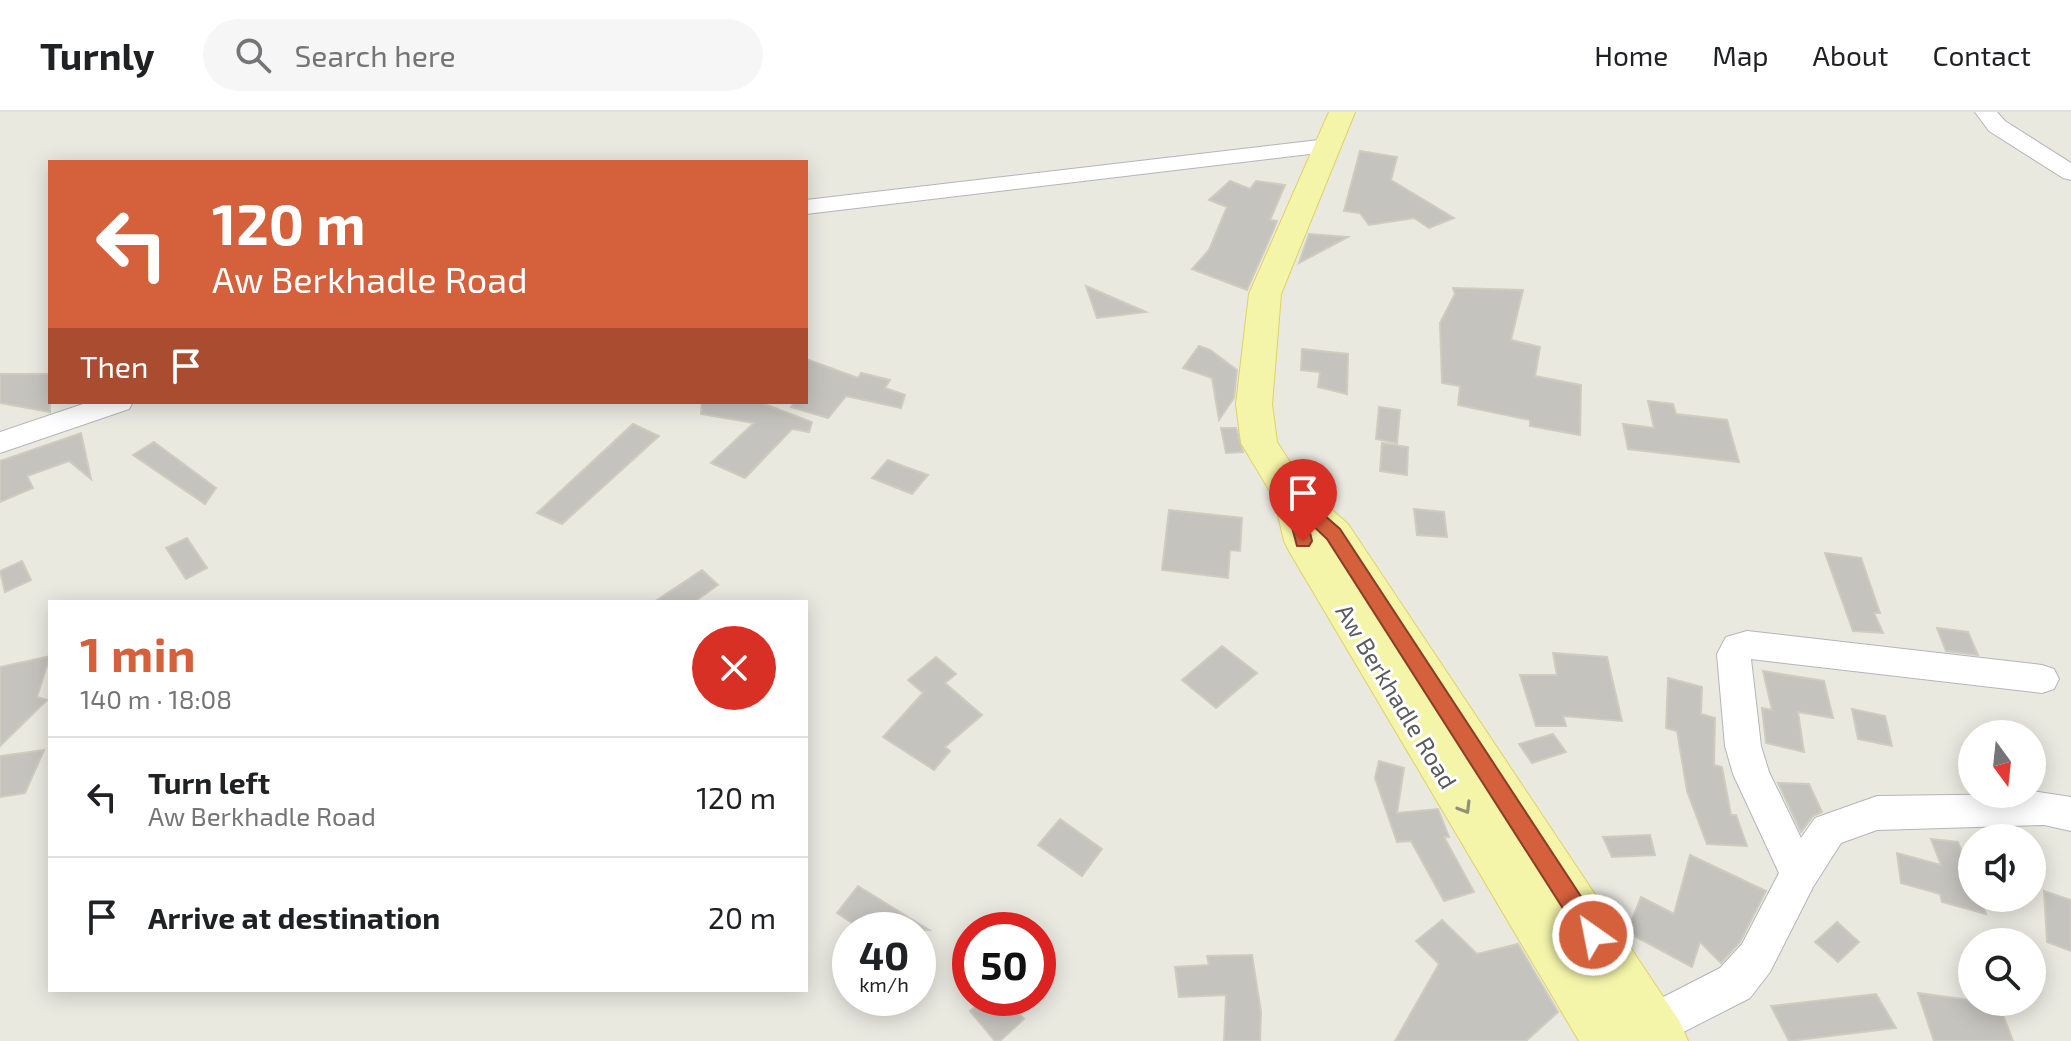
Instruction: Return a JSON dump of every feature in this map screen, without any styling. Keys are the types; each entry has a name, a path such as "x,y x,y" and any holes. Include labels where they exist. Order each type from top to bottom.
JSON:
{"main road":[{"path":"1293,497 1259,443 1254,404 1265,294 1342,112"},
{"name":"Aw Berkhadle Road","path":"1293,497 1334,534 1656,1033"},
{"name":"Aw Berkhadle Road","path":"1293,497 1303,541 1609,1041"}],"street":[{"path":"1986,112 1997,126 2071,173"},
{"path":"808,207 1327,146"},
{"path":"0,443 113,404"},
{"path":"1799,874 1751,774 1743,746 1734,654 1738,647 1747,645 2042,679"},
{"path":"1656,1033 1735,983 1756,958 1799,874 1828,830 1877,813 2044,808 2071,814"}],"building":[{"path":"1360,151 1397,157 1391,180 1454,218 1429,228 1414,218 1369,225 1360,213 1344,211"},
{"path":"1230,181 1250,189 1256,181 1285,185 1270,220 1277,221 1247,290 1192,269 1209,250 1227,207 1209,200"},
{"path":"1309,234 1348,237 1299,263"},
{"path":"1086,286 1146,312 1097,318"},
{"path":"1453,288 1523,290 1511,340 1540,347 1535,376 1581,385 1580,435 1530,426 1530,420 1458,405 1460,386 1442,383 1440,323 1455,294"},
{"path":"1199,346 1210,350 1237,370 1234,398 1219,420 1212,378 1183,368"},
{"path":"1302,349 1348,354 1347,394 1318,387 1320,372 1301,370"},
{"path":"808,360 858,378 861,373 890,380 885,388 905,395 901,408 846,396 828,418 791,407 793,404 808,404"},
{"path":"0,374 48,374 50,412 0,403"},
{"path":"1648,401 1673,404 1676,414 1727,420 1739,462 1628,449 1623,424 1654,428"},
{"path":"702,404 764,404 812,422 809,432 792,429 745,478 711,463 754,423 701,414"},
{"path":"1379,407 1400,410 1397,443 1376,439"},
{"path":"633,424 659,436 562,524 537,513"},
{"path":"1221,428 1236,428 1243,452 1226,453"},
{"path":"81,433 91,479 69,461 27,476 33,488 0,502 0,461"},
{"path":"154,442 216,488 205,504 133,455"},
{"path":"1382,443 1408,447 1407,475 1380,471"},
{"path":"888,460 928,475 912,494 872,478"},
{"path":"1414,509 1444,512 1447,537 1417,535"},
{"path":"1169,510 1242,518 1240,551 1230,550 1228,578 1162,570"},
{"path":"187,538 207,568 186,579 166,548"},
{"path":"1825,553 1861,558 1880,613 1874,613 1883,633 1853,631"},
{"path":"22,561 31,580 5,592 0,571"},
{"path":"702,570 718,585 697,600 657,600"},
{"path":"1937,628 1968,632 1978,655 1946,651"},
{"path":"1222,646 1257,673 1216,708 1182,680"},
{"path":"1553,653 1607,657 1622,721 1563,716 1566,726 1536,726 1520,675 1557,675"},
{"path":"48,656 37,697 47,700 0,746 0,667"},
{"path":"936,657 956,674 945,683 982,715 945,747 950,751 934,770 883,737 923,693 908,680"},
{"path":"1763,671 1824,681 1833,718 1798,712 1804,752 1766,743 1762,708 1772,710"},
{"path":"1668,678 1702,687 1701,714 1715,718 1714,765 1722,767 1731,815 1736,815 1747,846 1707,844 1687,791 1677,731 1666,728"},
{"path":"1852,709 1885,716 1892,746 1858,739"},
{"path":"1553,734 1566,752 1532,763 1519,744"},
{"path":"44,750 25,793 0,797 0,756"},
{"path":"1379,761 1404,768 1397,813 1438,809 1449,837 1444,837 1474,892 1444,901 1411,841 1397,842 1375,778"},
{"path":"1778,783 1809,784 1822,812 1813,816 1801,832"},
{"path":"1060,819 1102,849 1082,876 1038,845"},
{"path":"1650,835 1655,855 1612,857 1603,837"},
{"path":"1931,839 1958,842 1958,906 1942,902 1940,894 1901,883 1897,853 1941,865"},
{"path":"1690,855 1766,891 1740,942 1721,963 1700,942 1692,967 1627,932 1641,897 1674,914"},
{"path":"858,886 900,912 838,912"},
{"path":"2046,892 2071,900 2071,951 2047,942"},
{"path":"1442,920 1477,954 1518,944 1558,1012 1526,1041 1395,1041 1439,964 1416,941"},
{"path":"1837,922 1859,942 1838,962 1815,942"},
{"path":"1252,955 1261,1012 1260,1041 1224,1041 1226,995 1179,997 1175,967 1209,965 1207,956"},
{"path":"1918,993 1958,998 1958,1016 2004,1016 2013,1041 1934,1041"},
{"path":"1876,994 1896,1028 1789,1041 1771,1006"},
{"path":"974,1016 1021,1016 1024,1019 1000,1041 995,1041"}],"route":[{"path":"1303,541 1293,497 1334,534 1593,935"}]}
